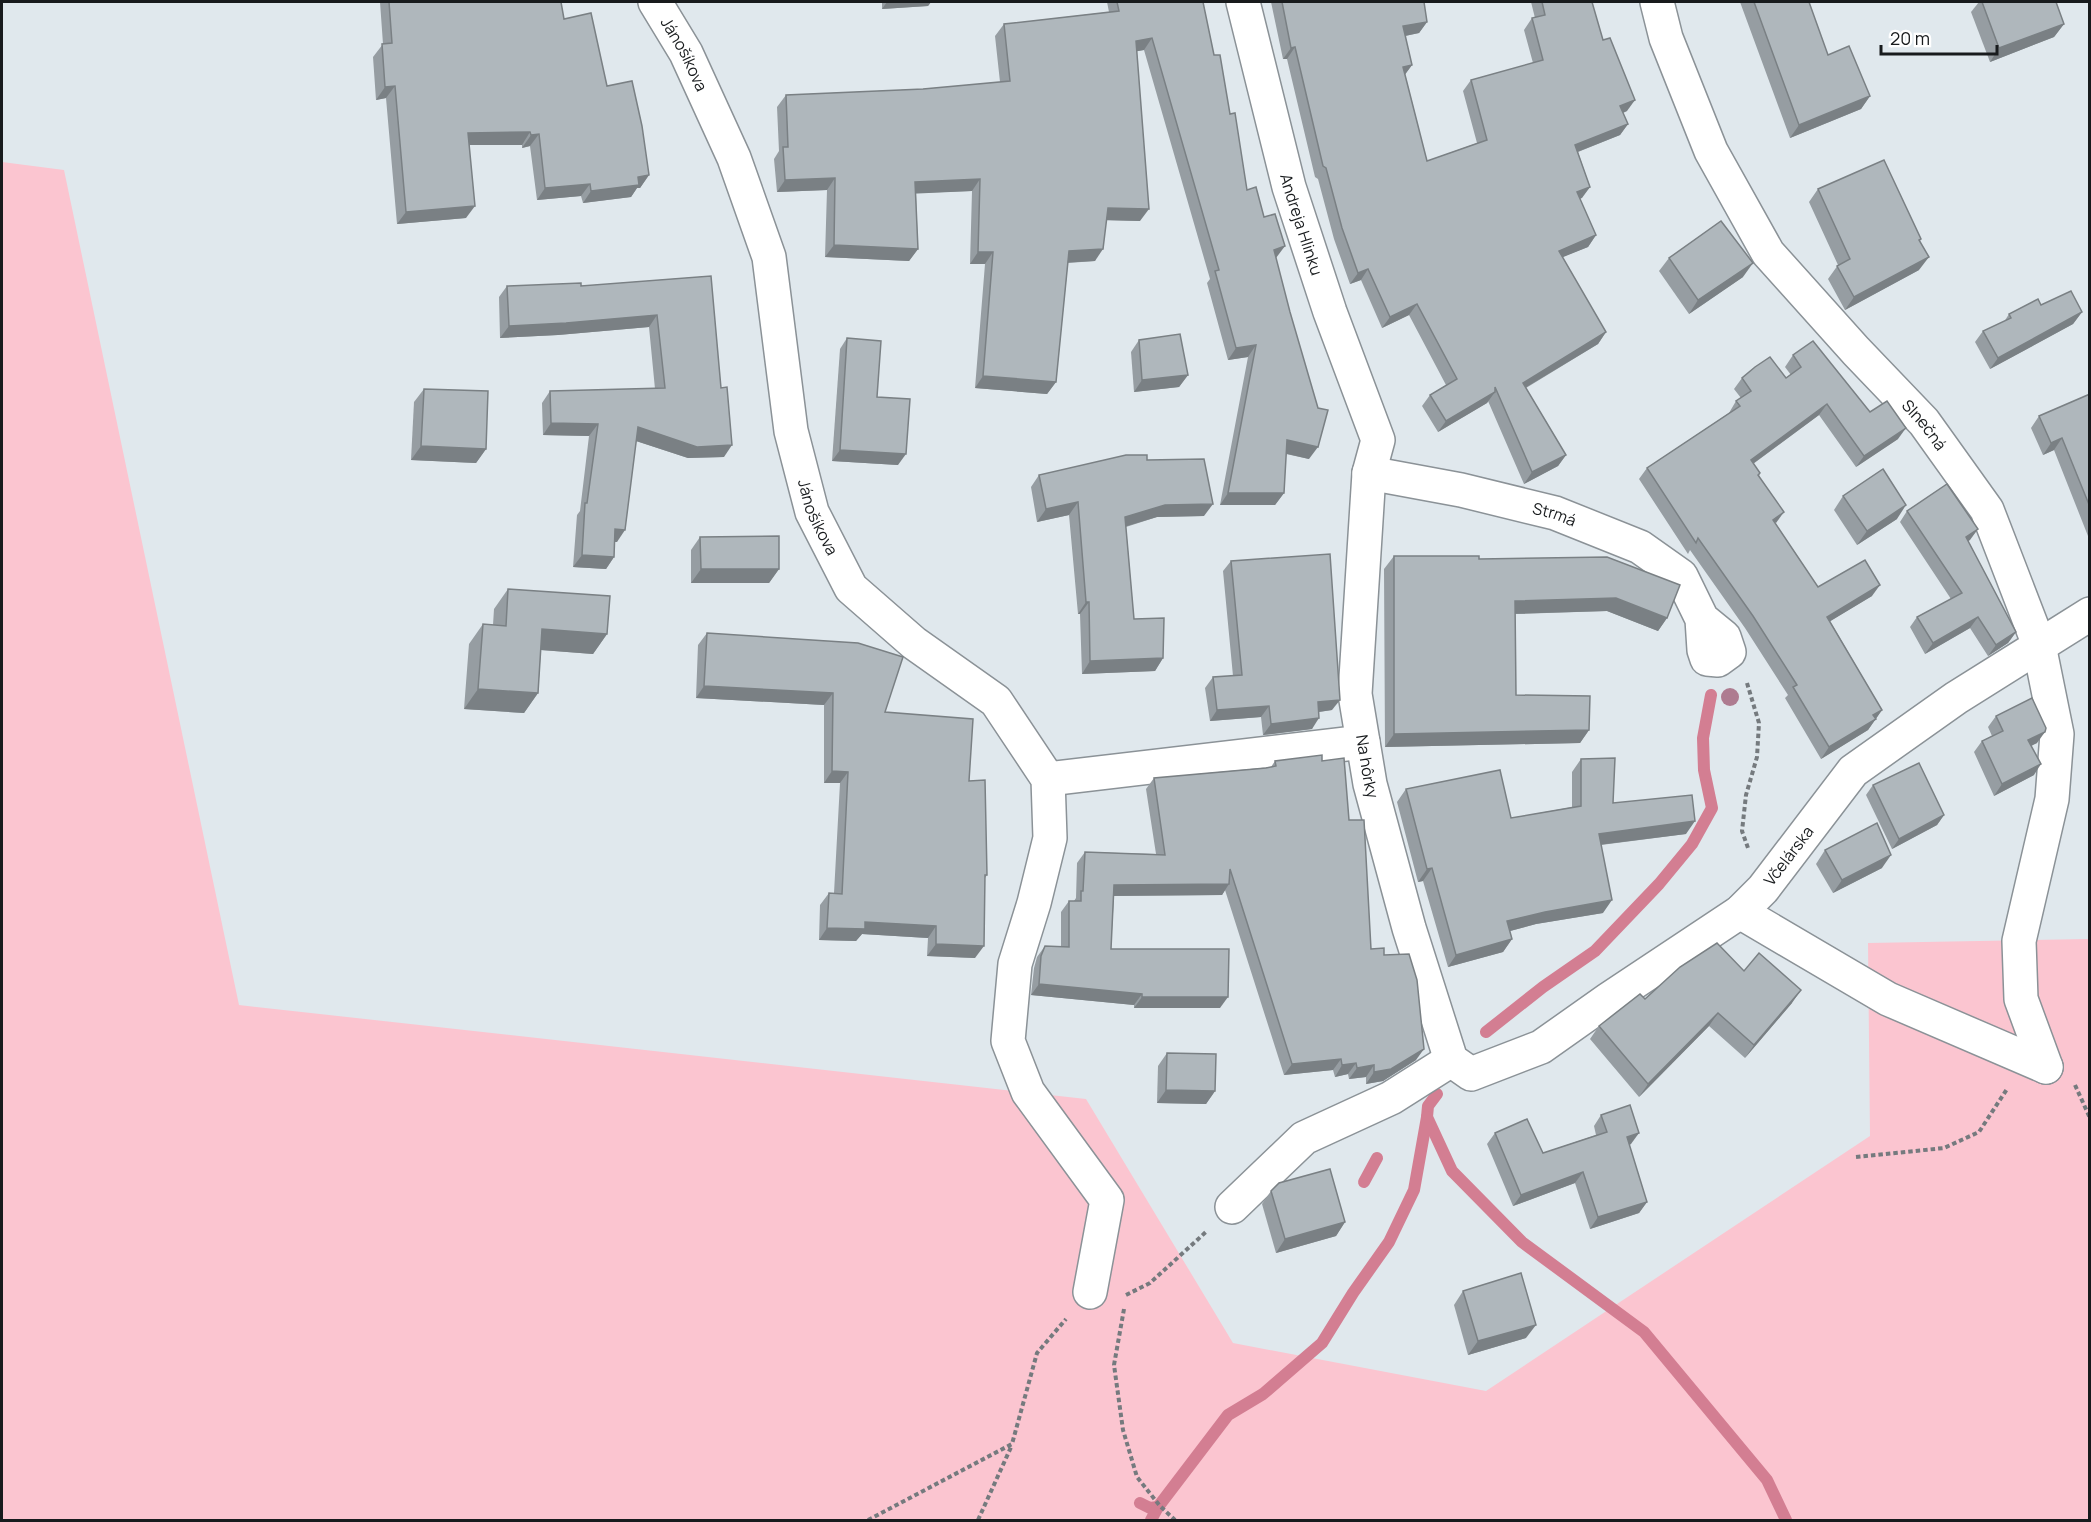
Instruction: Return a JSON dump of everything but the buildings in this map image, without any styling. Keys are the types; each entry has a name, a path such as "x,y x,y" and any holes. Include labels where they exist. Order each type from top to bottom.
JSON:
{"street":[{"name":"Jánošíkova","path":"655,2 686,53 734,158 769,257 791,431 812,512 851,588 914,643 996,701 1048,779"},
{"name":"Andreja Hlinku","path":"1243,2 1288,187 1330,312 1378,440"},
{"name":"Slnečná","path":"1657,2 1666,38 1712,151 1768,253 1856,351 1924,422 1987,510 2039,645 2057,734 2052,799 2019,941 2021,999 2046,1067 2027,1059"},
{"name":"Na hôrky","path":"1378,440 1369,473 1355,694 1370,784 1409,928 1461,1067"},
{"name":"Strmá","path":"1369,473 1461,490 1555,513 1640,547 1681,576 1702,619 1724,638 1729,652"},
{"name":"Včelárska","path":"1232,1207 1304,1138 1461,1067 1541,1047 1740,912 1764,889 1853,771 1956,698 2090,614"},
{"path":"1090,1292 1107,1200 1028,1092 1008,1041 1015,964 1034,903 1050,838 1048,779 1363,742"},
{"path":"1740,912 1888,999 2027,1059"}],"path":[{"path":"1729,652 1747,682 1759,723 1757,757 1746,795 1742,831 1764,889"},
{"path":"1856,1158 1944,1148 1979,1132 2027,1059"},
{"path":"978,1521 1012,1444 1037,1353 1090,1292 1114,1301 1149,1283 1232,1207"},
{"path":"1129,1284 1114,1365 1123,1430 1137,1477 1174,1521"},
{"path":"868,1521 1012,1444"}],"shaded area":[{"path":"2,162 64,170 239,1005 1086,1099 1233,1343 1486,1391 1870,1136 1868,943 2089,939 2089,1520 2,1520"}],"waterway":[{"path":"1486,1032 1543,987 1595,951 1659,884 1692,844 1712,808 1704,770 1703,738 1711,695"},
{"path":"1437,1094 1428,1106 1427,1117 1452,1171 1522,1242 1644,1332 1767,1480 1786,1520"},
{"path":"1151,1520 1158,1507 1228,1415 1263,1394 1322,1343 1353,1293 1389,1242 1414,1190 1427,1117"},
{"path":"1364,1182 1377,1158"},
{"path":"1140,1503 1150,1508 1158,1507"}]}
